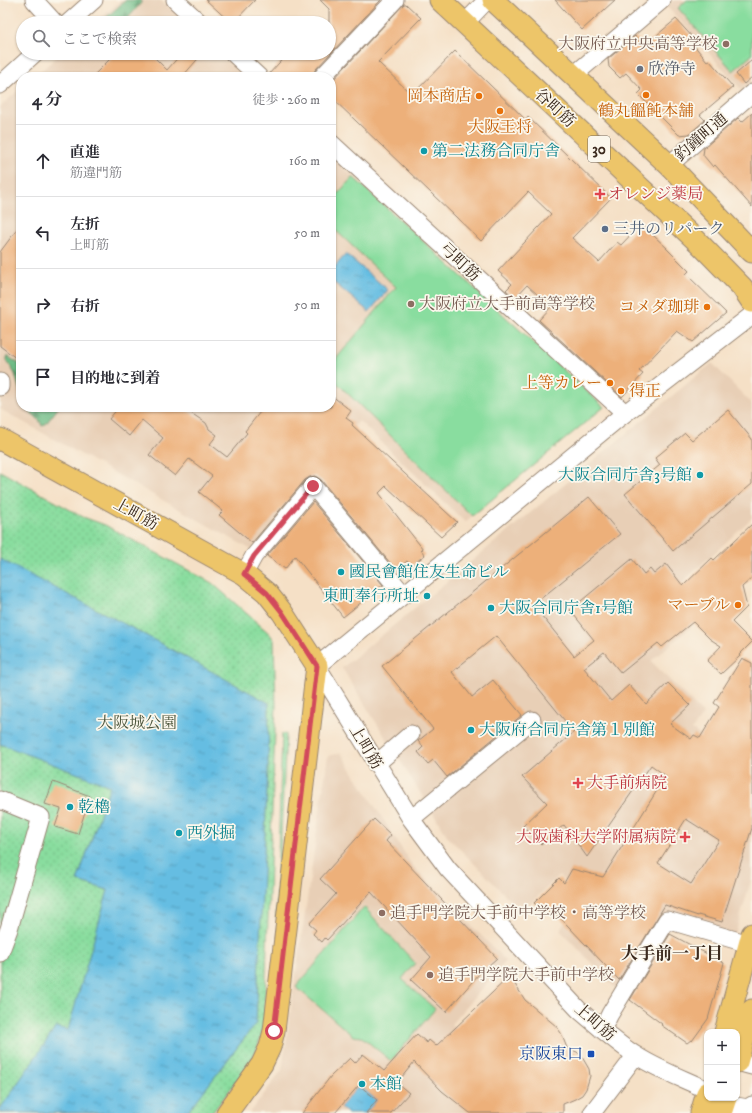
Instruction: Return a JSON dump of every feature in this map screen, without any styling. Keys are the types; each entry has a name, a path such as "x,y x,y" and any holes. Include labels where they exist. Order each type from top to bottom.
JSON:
{"main road":[{"name":"谷町筋","path":"440,0 698,242 749,295"},
{"name":"30","path":"493,0 669,165 752,252"},
{"name":"上町筋","path":"0,439 244,574 267,593 282,612 317,666"},
{"path":"227,1113 262,1064 270,1047 274,1031 317,666"},
{"path":"726,1029 750,939"},
{"path":"740,1052 752,1010"},
{"path":"701,1113 720,1102"}],"street":[{"path":"34,0 49,16"},
{"path":"76,16 94,0"},
{"path":"175,0 192,16"},
{"path":"327,72 395,0"},
{"path":"465,23 487,0"},
{"path":"574,75 662,0"},
{"path":"0,85 27,60"},
{"path":"241,60 254,72"},
{"name":"釣鐘町通","path":"669,165 752,93"},
{"name":"弓町筋","path":"336,148 625,413"},
{"path":"317,666 625,413 752,315"},
{"path":"0,382 0,387"},
{"path":"244,574 254,556 313,486 403,594"},
{"name":"上町筋","path":"317,666 411,819 448,869 579,1010 602,1030 636,1055 656,1067 704,1089"},
{"path":"411,819 532,720"},
{"path":"376,764 411,734"},
{"path":"0,800 42,817 9,929 0,953"},
{"path":"602,1030 613,1009 667,920 750,939"},
{"path":"592,1113 636,1055"},
{"path":"740,1063 752,1066"},
{"path":"720,1102 748,1108 752,1105"}],"shaded area":[{"path":"121,0 160,0 177,16 103,16"},
{"name":"大阪府立中央高等学校","path":"674,0 752,0 752,81 742,90 667,6"},
{"path":"53,60 226,60 239,72 40,72"},
{"name":"大阪府立大手前高等学校","path":"16,93 16,412 336,412 336,161 604,407 465,522 359,421 252,550 0,409 0,107"},
{"path":"712,363 752,404 752,518 686,579 669,601 691,627 651,661 703,714 692,730 752,768 752,877 735,935 665,915 618,991 560,930 580,897 559,876 522,912 448,837 342,668"},
{"name":"追手門学院大手前中学校・高等学校","path":"341,753 412,865 506,961 451,1024 538,1108 533,1113 250,1113 282,1070 328,756"}],"green space":[{"path":"126,0 141,0 141,3 130,16 108,16"},
{"name":"大阪府立中央高等学校","path":"687,0 752,0 752,55 733,71 678,8"},
{"path":"353,177 604,407 472,516 336,382 336,359 396,287 336,231 336,196"},
{"path":"7,356 16,362 16,378 15,374 7,361"},
{"path":"30,412 55,412 45,425 42,426 37,418"},
{"name":"西外掘","path":"0,471 83,517 105,525 212,583 270,634 274,640 276,705 264,1027 250,1064 212,1113 0,1113"},
{"path":"282,734 286,734 276,917"},
{"path":"364,907 415,963 402,979 435,1009 391,1061 362,1037 353,1036 296,987"}],"water":[{"path":"346,254 388,290 369,312 336,284 336,265"},
{"name":"西外掘","path":"0,559 136,630 269,703 268,769 256,1023 187,1113 0,1113 0,1109 56,1027 68,1030 108,890 77,881 110,786 0,744"},
{"path":"359,1085 377,1100 366,1113 348,1113 340,1107"}],"building":[{"path":"206,0 255,0 240,16 223,16"},
{"path":"320,0 381,0 336,48 336,16 329,16 329,9"},
{"path":"555,0 615,0 582,30"},
{"path":"404,4 406,4 421,18 378,62 412,95 455,51 526,120 528,117 611,198 572,238 599,262 617,242 621,245 641,224 689,271 686,274 726,313 693,342 677,331 639,371 643,374 622,397 539,320 551,307 527,285 515,298 506,290 512,284 498,271 551,214 528,192 481,241 336,102 336,77"},
{"path":"676,19 695,40 692,43 707,61 709,60 733,87 700,115 705,120 689,134 679,135 638,94 642,90 626,73 620,78 609,67 608,59 635,36 644,46"},
{"path":"109,60 157,60 167,70 176,60 197,60 186,72 97,72"},
{"path":"282,60 324,60 314,72 271,72"},
{"path":"752,60 752,77 744,84 736,74"},
{"path":"752,113 752,207 715,165 713,167 703,155 704,148 738,118 742,122"},
{"path":"16,231 16,358 0,346 0,252"},
{"path":"336,399 351,411 346,418 353,423 352,425 457,522 441,537 386,486 379,493 423,549 421,550 425,555 411,566 407,561 396,570 321,480 315,476 305,480 252,543 219,515 223,511 199,492 212,476 189,459 175,476 149,455 163,438 142,420 129,436 109,419 115,412 190,412 206,423 209,429 217,435 210,444 227,457 247,433 245,431 260,412 336,412"},
{"name":"大阪合同庁舎3号館","path":"728,410 752,439 752,484 673,551 625,494 660,465 655,458 685,433 692,440"},
{"path":"589,497 620,534 533,605 574,656 594,640 570,610 632,559 644,574 650,569 654,574 666,564 683,586 712,558 714,560 752,524 752,578 742,587 747,607 732,622 752,642 721,674 707,661 721,646 710,639 693,622 662,647 658,643 621,673 604,652 584,668 611,701 629,685 646,704 668,683 690,705 670,724 691,739 694,735 700,738 719,707 714,703 742,658 752,663 752,828 722,922 665,905 619,980 552,909 546,915 534,903 559,878 564,883 572,869 603,877 666,776 651,765 587,857 564,825 541,844 523,826 547,803 522,777 574,732 496,636 452,672 472,697 493,680 522,715 447,777 433,760 428,764 418,752 423,747 418,741 433,729 382,666","holes":["686,819 719,840 691,884 658,863"]},
{"name":"國民會館住友生命ビル","path":"313,502 383,585 343,617 295,556 285,569 267,556"},
{"name":"乾櫓","path":"53,782 90,796 78,834 55,827 61,809 45,804"},
{"path":"374,819 391,835 386,841 497,958 479,974 446,1012 411,980 431,957 371,892 327,940 325,938 322,942 313,934 316,930 309,924 336,894 320,879"},
{"path":"670,934 724,963 708,1019 692,1041 691,1040 687,1043 661,1025 662,1024 630,1000"},
{"path":"511,975 525,1000 556,1026 561,1033 567,1048 577,1052 582,1057 589,1069 590,1076 586,1089 582,1095 563,1104 563,1113 470,1113 442,1091 414,1062 397,1083 409,1093 391,1113 366,1113 377,1100 359,1085 335,1113 302,1113 331,1076 350,1058 355,1063 363,1054 384,1071 417,1034 427,1043 429,1040 436,1046"}],"place":[{"name":"大阪府立中央高等学校","path":"726,44"},
{"name":"欣浄寺","path":"640,69"},
{"name":"鶴丸饂飩本舗","path":"646,95"},
{"name":"岡本商店","path":"479,96"},
{"name":"大阪王将","path":"500,111"},
{"name":"第二法務合同庁舎","path":"424,151"},
{"name":"オレンジ薬局","path":"600,194"},
{"name":"三井のリパーク","path":"605,229"},
{"name":"大阪府立大手前高等学校","path":"411,304"},
{"name":"コメダ珈琲","path":"707,307"},
{"name":"上等カレー","path":"610,383"},
{"name":"得正","path":"621,391"},
{"name":"大阪合同庁舎3号館","path":"700,475"},
{"name":"國民會館住友生命ビル","path":"341,572"},
{"name":"東町奉行所址","path":"427,596"},
{"name":"マーブル","path":"738,605"},
{"name":"大阪合同庁舎1号館","path":"491,608"},
{"name":"大阪府合同庁舎第１別館","path":"471,730"},
{"name":"大手前病院","path":"578,783"},
{"name":"乾櫓","path":"70,807"},
{"name":"西外掘","path":"179,833"},
{"name":"大阪歯科大学附属病院","path":"685,837"},
{"name":"追手門学院大手前中学校・高等学校","path":"382,913"},
{"name":"追手門学院大手前中学校","path":"430,975"},
{"name":"京阪東口","path":"591,1054"},
{"name":"本館","path":"362,1084"}],"district":[{"name":"大手前一丁目","path":"672,954"}],"route":[{"path":"274,1031 317,666 282,612 267,593 244,574 254,556 313,486"}],"park label":[{"name":"大阪城公園","path":"137,723"}]}
